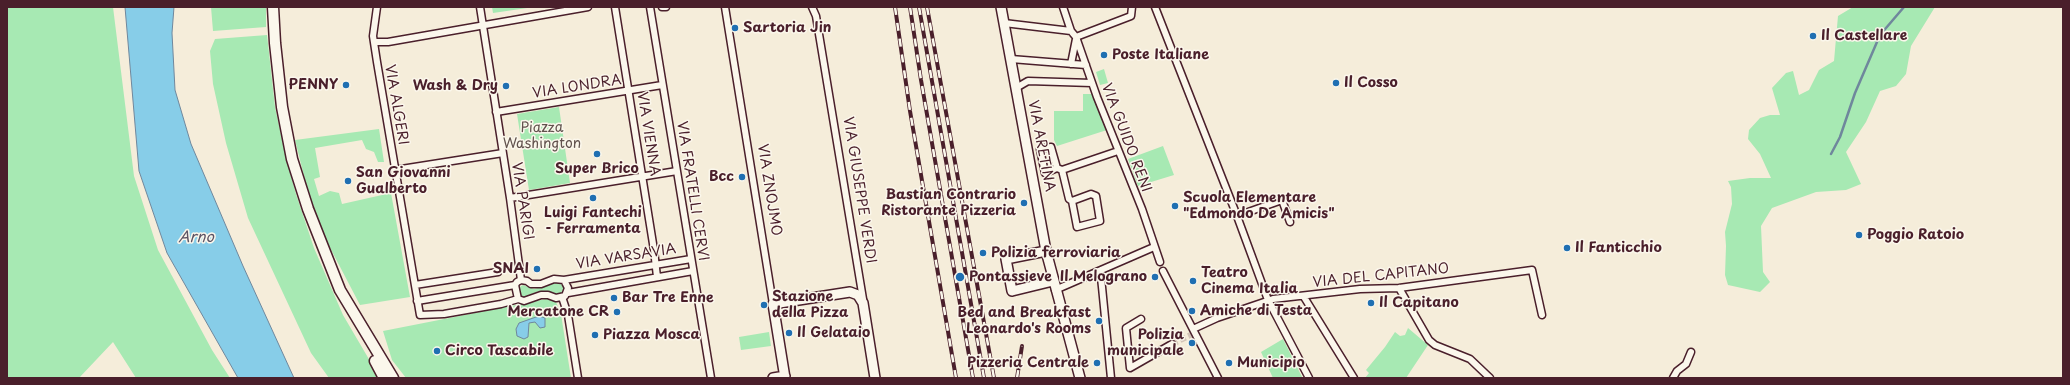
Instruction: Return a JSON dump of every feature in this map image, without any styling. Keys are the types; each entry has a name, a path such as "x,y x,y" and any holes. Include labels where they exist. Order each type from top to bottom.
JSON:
{"main road":[{"path":"273,7 280,86 292,159 308,209 340,290 344,305 384,378"},
{"path":"340,290 393,378"},
{"path":"360,325 372,336 401,378"}],"street":[{"name":"VIA ALGERI","path":"377,7 374,39 420,315 444,314 501,304 518,299"},
{"name":"VIA PARIGI","path":"480,7 510,198 521,280"},
{"path":"374,39 388,42 588,7"},
{"name":"VIA VIENNA","path":"615,7 657,277"},
{"name":"VIA FRATELLI CERVI","path":"650,7 711,378"},
{"name":"VIA ZNOJMO","path":"725,7 785,377"},
{"name":"VIA GIUSEPPE VERDI","path":"812,7 816,16 875,378"},
{"name":"VIA ARETINA","path":"1001,7 1046,251 1080,378"},
{"path":"1063,7 1071,31 1076,37"},
{"path":"1076,37 1131,16 1132,7"},
{"path":"1155,7 1237,216 1268,300 1309,378"},
{"path":"1004,23 1071,31"},
{"path":"1071,64 1076,37"},
{"name":"VIA GUIDO RENI","path":"1076,37 1118,151 1142,209 1160,262"},
{"path":"1011,59 1086,65"},
{"path":"1016,88 1028,81 1092,83"},
{"name":"VIA LONDRA","path":"496,112 662,85"},
{"path":"1072,200 1091,194 1096,196 1100,221 1078,227 1072,200 1069,199 1059,169 1118,151"},
{"path":"395,170 503,153"},
{"path":"510,198 642,178 677,171"},
{"path":"1237,216 1282,200 1290,222"},
{"path":"1046,251 1006,260 1012,291 1054,285 1097,273 1154,247"},
{"name":"VIA VARSAVIA","path":"521,280 536,285 554,279 564,280 691,259"},
{"name":"VIA DEL CAPITANO","path":"1193,332 1217,318 1268,300 1304,297 1360,289 1399,288 1532,270 1542,315"},
{"name":"VIA VARSAVIA","path":"518,299 524,301 541,295 548,295 556,298 600,287 693,271"},
{"path":"1163,271 1193,332 1218,378"},
{"path":"415,286 498,272"},
{"path":"1097,273 1101,278 1111,378"},
{"path":"597,274 600,287"},
{"path":"418,301 515,285 521,280"},
{"path":"564,280 568,288 565,295 578,378"},
{"path":"773,304 850,292 857,288 860,282"},
{"path":"515,285 518,299"},
{"path":"1399,288 1429,340 1435,345 1470,359 1490,378"},
{"path":"850,292 858,295 863,303"},
{"path":"1304,297 1354,378"},
{"path":"1141,319 1126,328 1130,368 1172,344"},
{"path":"1673,378 1686,364 1691,352"},
{"path":"773,378 785,377"}],"green space":[{"path":"7,7 113,7 134,176 158,250 212,350 230,378 136,378 113,342 79,378 7,378"},
{"path":"211,7 266,7 266,27 213,31"},
{"path":"492,7 534,7 493,13"},
{"path":"1853,7 1935,7 1911,46 1906,74 1896,86 1880,91 1866,122 1846,152 1861,184 1846,190 1816,192 1772,208 1761,226 1763,272 1770,282 1760,292 1728,285 1725,275 1725,232 1732,204 1731,187 1728,181 1750,178 1771,178 1760,154 1748,139 1749,130 1760,118 1770,115 1780,115 1772,88 1786,73 1793,71 1799,95 1809,90 1819,70 1834,61 1838,16"},
{"path":"267,35 275,107 286,158 296,194 314,248 343,315 380,378 329,378 311,353 248,218 226,143 213,84 210,51 215,39"},
{"path":"1104,69 1108,83 1100,85 1096,72"},
{"path":"1083,94 1092,94 1095,98 1107,130 1057,146 1054,140 1054,111 1083,111"},
{"name":"Piazza Washington","path":"559,107 570,183 529,190 517,114"},
{"path":"379,129 384,162 378,162 374,152 366,149 362,140 315,148 320,177 314,179 319,196 330,191 339,193 342,204 391,193 410,297 360,305 327,242 308,192 295,140"},
{"path":"1163,146 1174,175 1138,186 1128,159"},
{"path":"559,282 564,287 561,293 558,294 547,291 539,291 524,297 520,295 518,288 523,285 534,289"},
{"path":"551,298 556,302 561,314 571,378 406,378 392,360 383,331"},
{"path":"1408,328 1428,345 1406,378 1365,378 1369,373 1366,370 1395,332 1400,336 1405,335"},
{"path":"769,332 771,346 741,350 739,337"},
{"path":"1283,339 1302,377 1273,378 1261,352"}],"water":[{"name":"Arno","path":"125,7 174,7 172,33 175,90 191,144 243,266 294,378 238,378 167,253 139,171"},
{"path":"539,316 545,318 545,327 540,328 535,322 529,323 528,337 524,339 517,336 516,329 519,323"}],"waterway":[{"path":"1831,154 1840,137 1855,93 1880,35 1904,7"}],"tunnel":[{"path":"1172,344 1191,335"}],"railway":[{"path":"895,7 910,111 956,378"},
{"path":"910,7 921,80 973,378"},
{"path":"919,7 984,378"},
{"path":"927,7 994,378"},
{"path":"1017,378 1022,346"}],"place":[{"name":"Sartoria Jin","path":"735,28"},
{"name":"Il Castellare","path":"1813,36"},
{"name":"Poste Italiane","path":"1104,55"},
{"name":"Il Cosso","path":"1336,83"},
{"name":"PENNY","path":"346,85"},
{"name":"Wash & Dry","path":"506,86"},
{"name":"Super Brico","path":"597,154"},
{"name":"Bcc","path":"742,177"},
{"name":"San Giovanni Gualberto","path":"348,181"},
{"name":"Luigi Fantechi - Ferramenta","path":"593,198"},
{"name":"Bastian Contrario Ristorante Pizzeria","path":"1024,203"},
{"name":"Scuola Elementare \"Edmondo De Amicis\"","path":"1175,206"},
{"name":"Poggio Ratoio","path":"1859,235"},
{"name":"Il Fanticchio","path":"1567,248"},
{"name":"Polizia ferroviaria","path":"983,253"},
{"name":"SNAI","path":"537,269"},
{"name":"Pontassieve","path":"960,277"},
{"name":"Il Melograno","path":"1155,277"},
{"name":"Teatro Cinema Italia","path":"1193,281"},
{"name":"Bar Tre Enne","path":"614,298"},
{"name":"Il Capitano","path":"1371,303"},
{"name":"Stazione della Pizza","path":"764,305"},
{"name":"Amiche di Testa","path":"1192,311"},
{"name":"Mercatone CR","path":"617,312"},
{"name":"Bed and Breakfast Leonardo's Rooms","path":"1099,321"},
{"name":"Il Gelataio","path":"789,333"},
{"name":"Piazza Mosca","path":"595,335"},
{"name":"Polizia municipale","path":"1192,343"},
{"name":"Circo Tascabile","path":"437,351"},
{"name":"Pizzeria Centrale","path":"1097,363"},
{"name":"Municipio","path":"1229,363"}]}
